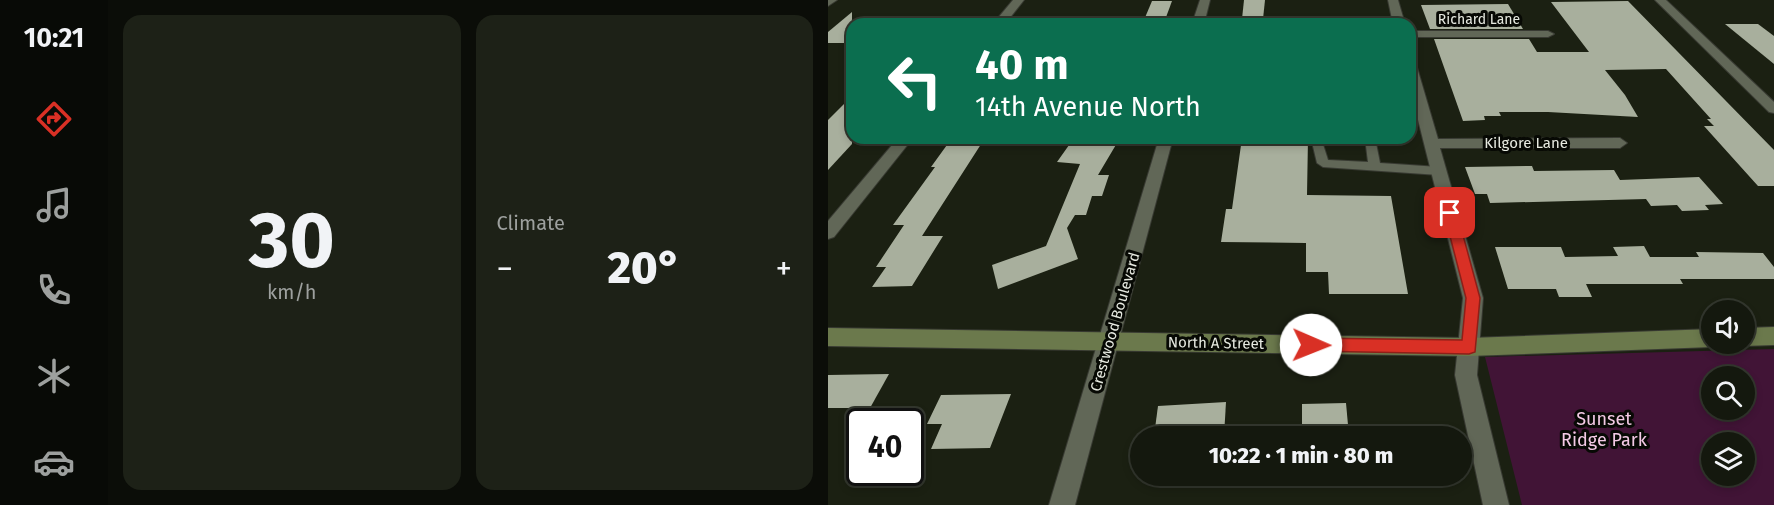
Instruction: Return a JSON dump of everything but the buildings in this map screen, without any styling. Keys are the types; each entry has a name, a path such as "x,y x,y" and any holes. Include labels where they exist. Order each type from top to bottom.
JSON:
{"street":[{"path":"828,3 832,0"},
{"path":"1004,18 1019,0"},
{"path":"1200,18 1205,0"},
{"path":"1393,0 1398,18"},
{"path":"1660,0 1774,109"},
{"name":"Richard Lane","path":"1416,34 1548,34"},
{"path":"1416,87 1473,298 1466,375 1496,505"},
{"name":"Kilgore Lane","path":"1431,144 1620,143"},
{"path":"828,233 901,144"},
{"name":"Crestwood Boulevard","path":"1062,505 1164,144"},
{"path":"1755,337 1774,336"},
{"name":"North A Street","path":"828,337 1469,347 1701,338"}],"lane":[{"path":"1318,144 1323,163 1439,171"},
{"path":"1371,144 1375,167"}],"green space":[{"name":"Sunset Ridge Park","path":"1774,349 1774,505 1522,505 1485,357 1701,351 1701,354 1755,354 1755,350"}],"route":[{"path":"1311,345 1469,347 1473,298 1450,213"}]}
